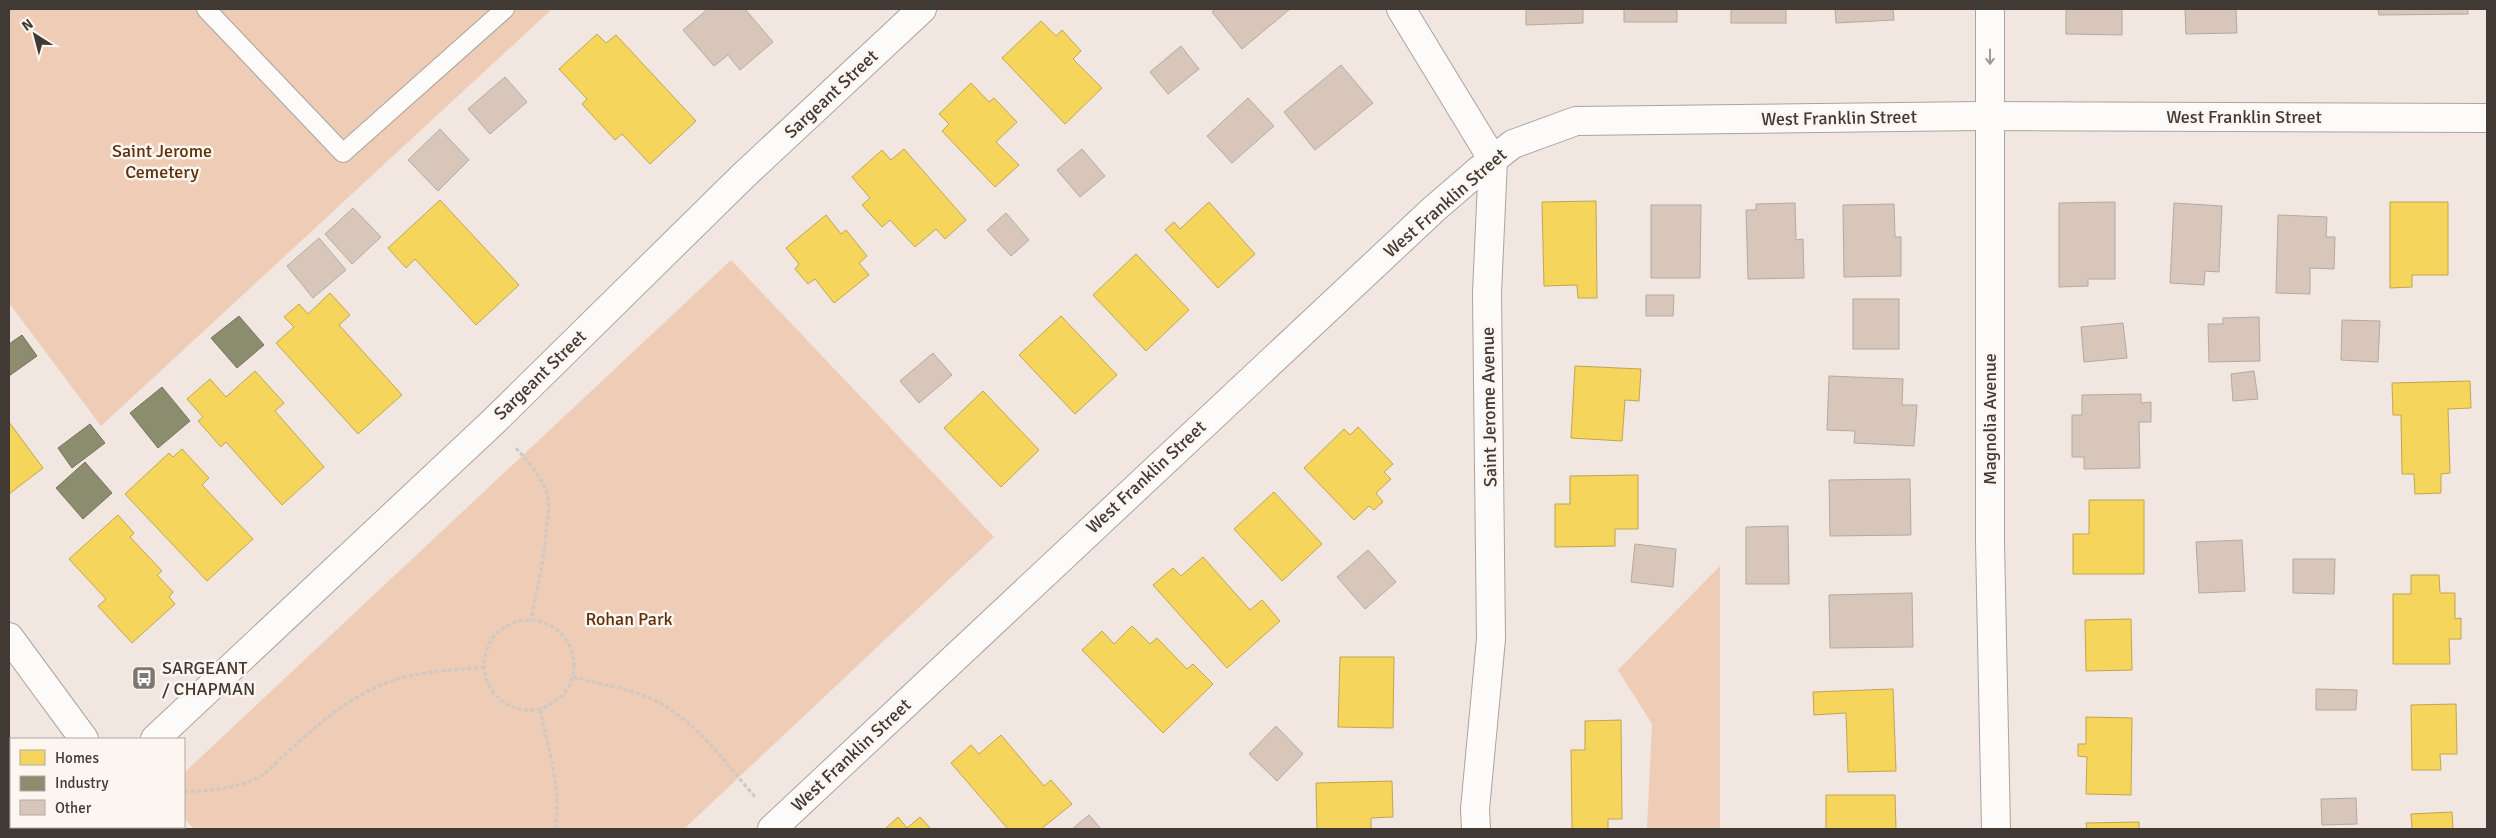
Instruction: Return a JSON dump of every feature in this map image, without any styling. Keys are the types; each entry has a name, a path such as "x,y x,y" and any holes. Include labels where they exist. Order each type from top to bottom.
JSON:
{"street":[{"name":"Sargeant Street","path":"156,738 493,422 742,177 922,9"},
{"path":"1401,9 1492,160"},
{"name":"Magnolia Avenue","path":"1990,9 1990,543 1996,829"},
{"name":"West Franklin Street","path":"775,826 1434,209 1513,144 1576,121 1990,116 2487,118"},
{"name":"Saint Jerome Avenue","path":"1476,829 1476,809 1491,639 1487,293 1492,160"},
{"path":"9,637 83,738"}],"lane":[{"path":"206,9 343,153 505,9"}],"path":[{"path":"493,422 536,472 548,496 548,518 543,560 531,620"},
{"path":"531,620 553,627 566,638 574,655 573,677 568,690 556,703 540,710 522,710 498,699 488,685 484,668 487,650 496,635 510,624 531,620"},
{"path":"185,792 211,790 252,781 262,775 356,697 381,685 422,674 484,668"},
{"path":"573,677 648,698 689,722 775,826"},
{"path":"540,710 553,775 556,807 555,829"}],"green space":[{"name":"Saint Jerome Cemetery","path":"9,9 552,9 101,426 9,303"},
{"name":"Rohan Park","path":"731,260 994,537 684,829 194,829 185,819 185,772"},
{"path":"1720,566 1720,829 1647,829 1652,724 1618,670"}],"building: Homes":[{"path":"1041,21 1056,36 1062,30 1081,51 1073,59 1102,88 1065,124 1002,58"},
{"path":"597,34 606,43 616,35 696,121 650,164 622,134 615,140 582,104 587,99 559,69"},
{"path":"971,83 989,102 994,98 1017,122 996,142 1019,165 995,187 942,131 949,124 939,114"},
{"path":"904,149 966,220 945,239 936,229 915,247 890,220 882,227 862,205 870,198 852,177 882,150 891,160"},
{"path":"440,200 519,285 476,325 415,259 406,268 388,248"},
{"path":"1596,201 1597,298 1578,298 1577,285 1544,286 1542,202"},
{"path":"1209,202 1255,254 1218,288 1165,230 1174,222 1180,229"},
{"path":"2390,202 2448,202 2448,275 2412,275 2412,287 2390,288"},
{"path":"826,215 841,234 846,230 867,256 859,263 869,275 834,303 815,279 808,284 795,269 799,264 786,248"},
{"path":"1136,254 1189,310 1146,351 1093,295"},
{"path":"330,293 350,315 339,325 402,395 358,434 276,343 294,327 284,317 299,304 308,314"},
{"path":"1061,316 1117,375 1075,414 1019,355"},
{"path":"1575,366 1641,369 1639,401 1625,400 1622,441 1571,438"},
{"path":"255,371 284,403 275,411 324,467 282,505 226,442 221,447 198,421 203,417 187,399 210,379 226,397"},
{"path":"2470,381 2471,408 2448,409 2450,473 2441,474 2441,493 2415,494 2414,474 2402,474 2401,415 2393,415 2392,383"},
{"path":"983,391 1039,450 1001,487 944,428"},
{"path":"9,422 43,468 9,494"},
{"path":"1358,427 1393,464 1384,472 1391,479 1376,493 1383,502 1374,510 1369,506 1354,520 1304,468 1344,429 1350,435"},
{"path":"182,449 209,478 202,485 253,539 207,581 125,494 169,453 173,457"},
{"path":"1638,475 1638,529 1615,529 1615,546 1555,547 1555,504 1570,504 1570,476"},
{"path":"1274,492 1322,544 1282,581 1234,529"},
{"path":"2089,500 2144,500 2144,574 2073,574 2073,534 2089,534"},
{"path":"118,515 134,533 130,537 162,571 157,575 173,592 169,597 175,604 132,643 98,606 106,599 69,559"},
{"path":"1203,557 1250,610 1262,600 1280,621 1227,668 1153,585 1173,568 1181,576"},
{"path":"2411,575 2439,575 2440,593 2455,593 2455,619 2461,618 2461,639 2449,639 2450,664 2393,664 2393,594 2411,594"},
{"path":"2131,619 2132,670 2086,671 2085,620"},
{"path":"1132,626 1150,644 1157,638 1187,669 1193,664 1213,684 1163,733 1082,650 1102,631 1114,644"},
{"path":"1340,657 1394,657 1393,728 1338,727"},
{"path":"1893,689 1896,771 1848,772 1846,713 1814,715 1813,692"},
{"path":"2456,704 2457,754 2440,754 2441,770 2412,770 2411,705"},
{"path":"2086,717 2132,718 2131,795 2086,794 2087,757 2078,756 2078,744 2086,744"},
{"path":"1621,720 1622,819 1608,819 1608,829 1572,829 1571,750 1585,750 1585,721"},
{"path":"1001,735 1044,786 1051,780 1072,804 1041,829 1008,829 951,763 971,745 979,754"},
{"path":"1392,781 1393,817 1371,818 1371,829 1317,829 1316,783"},
{"path":"1826,795 1895,795 1896,829 1826,829"},
{"path":"2452,812 2453,829 2412,829 2411,814"},
{"path":"898,817 907,828 920,817 931,829 885,829"},
{"path":"2139,822 2139,829 2087,829 2086,823"}],"building: Industry":[{"path":"239,316 264,345 237,368 211,338"},
{"path":"22,335 37,356 9,376 9,344"},
{"path":"162,387 190,421 158,448 130,413"},
{"path":"90,424 105,443 72,468 58,448"},
{"path":"85,462 112,493 83,519 56,488"}],"building: Other":[{"path":"708,9 745,9 773,42 740,70 728,55 714,66 683,30"},
{"path":"1216,9 1290,9 1242,49 1212,12"},
{"path":"1526,9 1583,9 1583,23 1526,25"},
{"path":"1624,9 1677,9 1677,22 1624,22"},
{"path":"1731,9 1786,9 1786,23 1731,23"},
{"path":"1835,9 1893,9 1894,20 1836,23"},
{"path":"2066,9 2122,9 2122,35 2066,34"},
{"path":"2185,9 2236,9 2237,33 2186,34"},
{"path":"2378,9 2468,9 2468,14 2379,15"},
{"path":"1181,46 1199,69 1168,94 1150,72"},
{"path":"1341,65 1373,103 1315,150 1284,112"},
{"path":"505,77 527,102 490,134 468,109"},
{"path":"1248,98 1274,126 1232,163 1207,136"},
{"path":"440,129 469,160 438,191 408,160"},
{"path":"1082,149 1105,176 1080,197 1057,170"},
{"path":"2115,202 2115,279 2088,279 2088,286 2059,287 2059,203"},
{"path":"1795,203 1796,240 1803,239 1804,278 1748,279 1746,210 1756,210 1756,204"},
{"path":"2174,203 2222,206 2219,272 2205,271 2204,285 2170,283"},
{"path":"1894,204 1895,237 1901,237 1901,276 1844,277 1843,205"},
{"path":"1651,205 1701,205 1700,278 1651,278"},
{"path":"353,208 381,237 352,264 325,234"},
{"path":"1006,213 1029,240 1011,256 987,230"},
{"path":"2278,215 2327,217 2326,237 2335,237 2334,269 2310,268 2310,294 2276,293"},
{"path":"319,238 346,270 313,298 287,266"},
{"path":"1646,295 1674,295 1673,316 1646,316"},
{"path":"1853,299 1899,299 1899,349 1853,349"},
{"path":"2259,317 2260,361 2209,362 2208,324 2223,324 2223,318"},
{"path":"2342,320 2380,321 2378,362 2341,360"},
{"path":"2123,323 2127,358 2084,362 2081,327"},
{"path":"933,353 952,375 919,403 900,381"},
{"path":"2254,371 2258,399 2233,401 2231,374"},
{"path":"1829,376 1903,379 1902,405 1917,405 1914,446 1854,443 1855,431 1827,430"},
{"path":"2141,394 2141,403 2151,402 2151,422 2139,422 2140,468 2084,469 2084,457 2072,457 2072,415 2082,415 2082,395"},
{"path":"1910,479 1911,535 1830,536 1829,480"},
{"path":"1788,526 1789,584 1746,584 1746,527"},
{"path":"2242,540 2245,591 2199,593 2196,542"},
{"path":"1635,544 1676,549 1673,587 1631,582"},
{"path":"1368,550 1396,582 1365,609 1337,577"},
{"path":"2293,559 2335,559 2334,594 2293,593"},
{"path":"1912,593 1913,647 1830,648 1829,595"},
{"path":"2316,689 2357,690 2356,710 2316,710"},
{"path":"1276,726 1303,754 1277,781 1249,754"},
{"path":"2356,798 2357,824 2322,825 2321,799"},
{"path":"1089,815 1101,829 1072,829"}],"place":[{"name":"SARGEANT / CHAPMAN","path":"144,678"}]}
